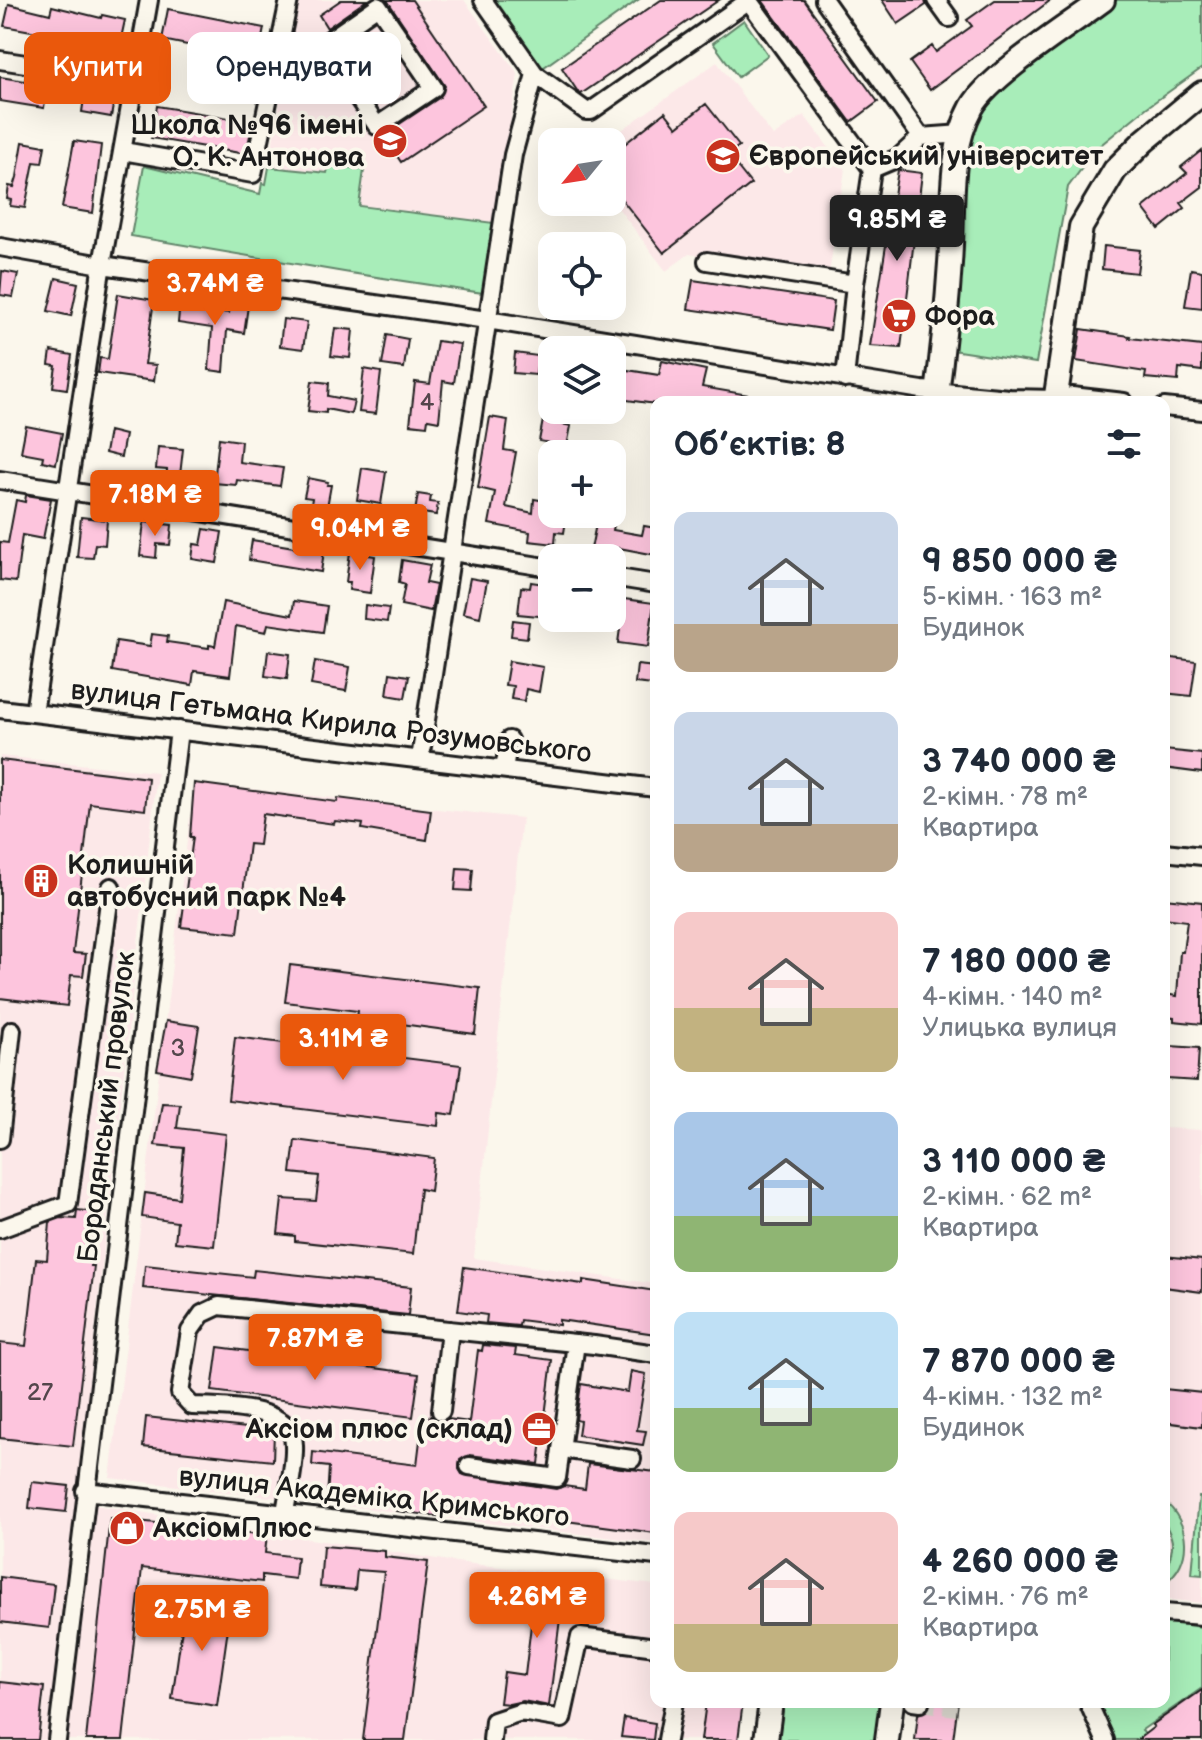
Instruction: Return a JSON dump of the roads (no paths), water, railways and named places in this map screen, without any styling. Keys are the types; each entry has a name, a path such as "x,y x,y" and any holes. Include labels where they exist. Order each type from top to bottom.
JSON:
{"main road":[{"path":"937,396 950,266 956,162 972,107 991,84 1103,0"},
{"path":"1057,396 1081,227 1115,170 1144,141 1202,93"},
{"path":"766,1740 770,1708"},
{"path":"887,1740 891,1708"}],"street":[{"path":"144,32 149,0"},
{"path":"123,151 253,174 289,0"},
{"path":"483,0 535,74 586,111 591,111 748,0 872,169 845,379"},
{"path":"824,0 921,137"},
{"path":"936,0 949,18"},
{"path":"378,6 434,88 377,126 322,45 378,6"},
{"path":"0,60 24,64"},
{"path":"420,759 513,155 535,74"},
{"path":"34,713 102,265 132,104"},
{"path":"872,169 898,158 921,137 962,134"},
{"path":"0,247 102,265 487,320 937,396"},
{"path":"707,261 855,284"},
{"path":"1170,408 1202,411"},
{"path":"0,480 538,566"},
{"path":"626,579 650,583"},
{"name":"вулиця Гетьмана Кирила Розумовського","path":"0,709 650,787"},
{"name":"Бородянський провулок","path":"57,1740 179,730"},
{"path":"504,769 509,740"},
{"path":"1170,853 1202,856"},
{"path":"0,1229 68,1204 111,887"},
{"path":"0,1139 12,1030"},
{"path":"285,1513 295,1443 291,1431 276,1417 232,1407 192,1406 180,1393 190,1331 202,1314 219,1306 650,1353"},
{"path":"441,1411 450,1330"},
{"path":"469,1466 557,1478 576,1343"},
{"path":"561,1449 632,1459"},
{"name":"вулиця Академіка Кримського","path":"85,1491 650,1555"},
{"path":"1170,1613 1202,1616"},
{"path":"492,1740 494,1721 521,1712 562,1719 580,1637 650,1646"},
{"path":"667,1740 673,1708"},
{"path":"1091,1708 1105,1740"}],"place":[{"name":"Школа №96 імені О. К. Антонова","path":"390,141"},
{"name":"Європейський університет","path":"723,156"},
{"name":"Фора","path":"899,316"},
{"name":"Колишній автобусний парк №4","path":"41,881"},
{"name":"Аксіом плюс (склад)","path":"539,1429"},
{"name":"АксіомПлюс","path":"127,1528"}]}
